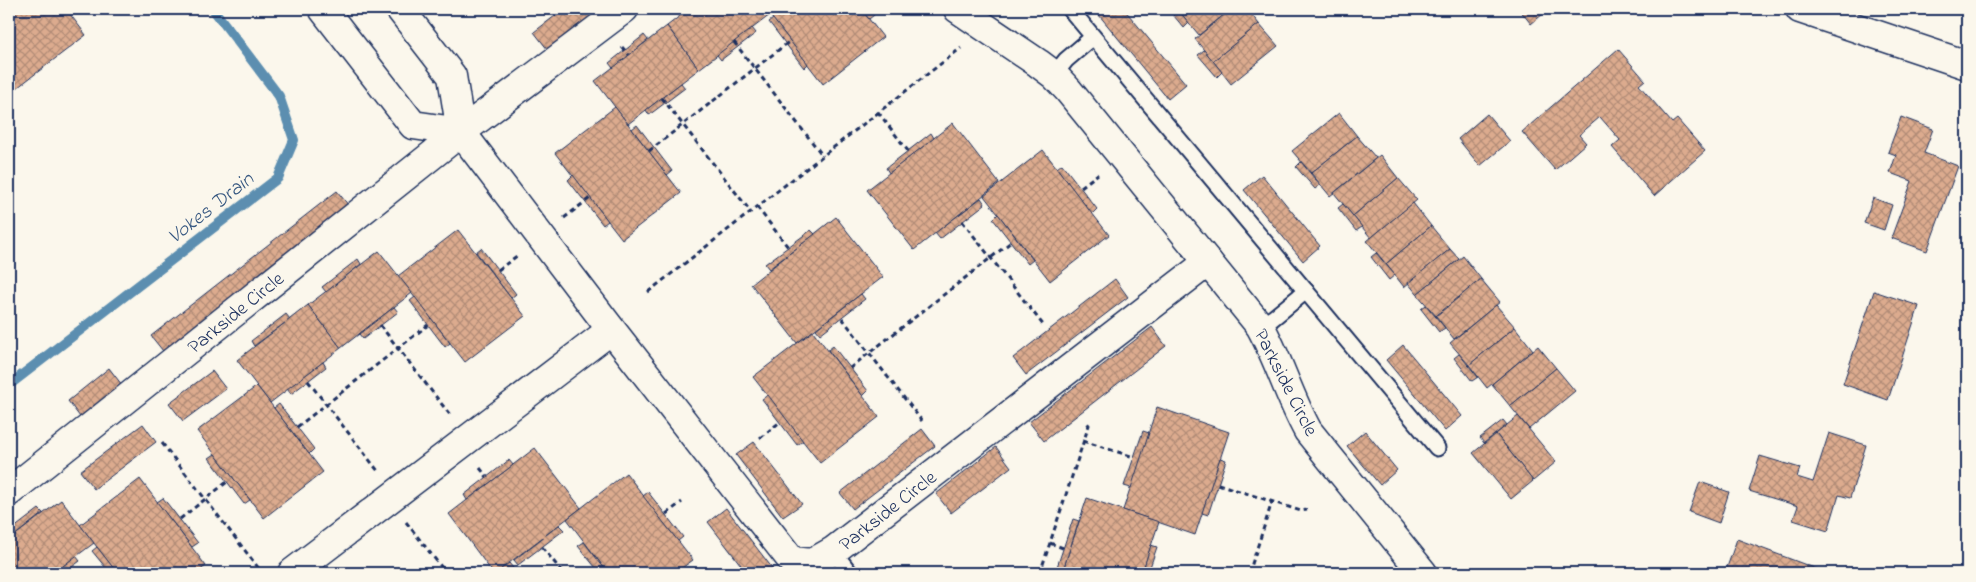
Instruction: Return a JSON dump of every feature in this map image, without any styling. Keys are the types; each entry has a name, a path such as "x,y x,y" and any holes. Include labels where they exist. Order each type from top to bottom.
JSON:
{"street":[{"path":"323,9 413,125 460,132"},
{"name":"Parkside Circle","path":"400,9 452,76 460,132 611,330 792,561 812,563 833,551 1208,262"},
{"name":"Parkside Circle","path":"9,492 460,132 624,9"},
{"name":"Parkside Circle","path":"958,9 1054,75 1068,90 1260,326 1276,358 1299,416 1308,431 1422,573"},
{"path":"1800,9 1967,65"},
{"path":"292,573 611,330"}],"lane":[{"path":"1070,9 1437,448"},
{"path":"1054,75 1066,60 1094,37"},
{"path":"1260,326 1306,292"},
{"path":"833,551 850,573"}],"path":[{"path":"649,152 790,41"},
{"path":"734,42 823,156"},
{"path":"648,292 966,44"},
{"path":"625,50 629,55"},
{"path":"662,98 751,212"},
{"path":"878,112 908,151"},
{"path":"1081,188 1101,172"},
{"path":"558,223 590,198"},
{"path":"757,207 788,247"},
{"path":"962,221 1044,326"},
{"path":"850,368 1011,242"},
{"path":"498,270 521,253"},
{"path":"842,318 922,421"},
{"path":"380,325 454,420"},
{"path":"297,427 428,325"},
{"path":"308,381 381,476"},
{"path":"1040,573 1089,425 1085,421"},
{"path":"760,438 780,422"},
{"path":"1083,441 1134,457"},
{"path":"162,444 260,570"},
{"path":"180,519 228,482"},
{"path":"1218,484 1301,511 1307,510"},
{"path":"666,514 682,502"},
{"path":"1249,573 1272,502"},
{"path":"401,516 446,573"},
{"path":"1050,543 1064,548"},
{"path":"542,547 563,573"},
{"path":"589,573 596,568"}],"building":[{"path":"9,9 66,9 86,35 9,94"},
{"path":"564,9 600,9 548,50 534,32"},
{"path":"689,9 765,9 770,15 699,69 667,26"},
{"path":"765,9 861,9 883,37 823,84"},
{"path":"861,9 870,9 874,15 869,19"},
{"path":"1094,9 1124,9 1186,84 1168,99"},
{"path":"1168,9 1177,9 1189,23 1184,28"},
{"path":"1184,9 1231,9 1199,35 1180,12"},
{"path":"1231,9 1247,9 1259,24 1213,61 1195,39"},
{"path":"1519,9 1549,9 1531,24"},
{"path":"773,19 808,64 804,68 769,22"},
{"path":"1259,24 1278,46 1231,84 1213,61"},
{"path":"667,26 699,69 628,124 595,81"},
{"path":"752,28 756,33 721,60 717,55"},
{"path":"644,35 648,40 613,68 609,63"},
{"path":"1618,49 1645,80 1639,85 1672,123 1677,119 1705,151 1654,196 1612,147 1620,140 1600,117 1579,135 1586,143 1555,170 1522,132"},
{"path":"1204,50 1222,72 1217,77 1198,55"},
{"path":"681,83 685,88 649,115 646,110"},
{"path":"615,107 681,193 622,239 555,153"},
{"path":"1339,113 1357,136 1311,173 1292,151"},
{"path":"1487,114 1510,141 1480,166 1458,139"},
{"path":"1901,117 1933,129 1924,153 1958,166 1927,251 1891,238 1912,181 1890,173 1896,155 1888,152"},
{"path":"953,123 999,183 914,250 867,190"},
{"path":"637,125 672,171 667,175 632,129"},
{"path":"931,133 934,138 889,173 886,168"},
{"path":"1357,136 1376,158 1330,196 1311,173"},
{"path":"1043,150 1109,235 1050,281 984,196"},
{"path":"1380,155 1398,178 1353,216 1334,193"},
{"path":"1301,162 1320,185 1315,189 1296,167"},
{"path":"1062,164 1097,209 1092,214 1057,168"},
{"path":"573,175 608,221 603,225 568,180"},
{"path":"1262,175 1320,246 1303,261 1244,190"},
{"path":"1398,178 1417,200 1371,238 1353,216"},
{"path":"337,191 353,211 167,356 151,336"},
{"path":"981,198 985,204 940,239 935,233"},
{"path":"1873,198 1892,205 1884,230 1864,223"},
{"path":"1413,203 1431,226 1386,264 1367,241"},
{"path":"1343,204 1362,227 1356,231 1338,208"},
{"path":"998,214 1033,260 1028,264 993,219"},
{"path":"836,217 883,277 797,343 751,284"},
{"path":"1431,226 1450,249 1404,287 1386,264"},
{"path":"458,230 525,316 465,362 398,276"},
{"path":"811,230 815,234 769,269 765,264"},
{"path":"481,248 516,294 511,298 476,252"},
{"path":"1450,249 1459,259 1417,294 1408,283"},
{"path":"379,251 412,293 341,348 308,305"},
{"path":"1376,253 1395,275 1389,280 1371,257"},
{"path":"1463,256 1481,279 1436,316 1417,294"},
{"path":"358,259 361,264 326,292 322,287"},
{"path":"1115,279 1128,297 1026,375 1013,358"},
{"path":"1481,279 1500,302 1454,339 1436,316"},
{"path":"1874,291 1919,306 1888,400 1843,384"},
{"path":"861,294 865,299 820,334 816,329"},
{"path":"415,297 450,343 445,347 410,301"},
{"path":"308,305 341,348 270,403 237,360"},
{"path":"1426,305 1445,328 1439,332 1421,309"},
{"path":"1496,305 1515,327 1469,365 1450,343"},
{"path":"394,307 398,312 363,339 359,334"},
{"path":"286,314 290,319 254,346 251,341"},
{"path":"1152,327 1166,346 1044,441 1029,422"},
{"path":"1515,327 1533,350 1487,388 1469,365"},
{"path":"813,331 879,417 820,463 753,377"},
{"path":"1403,345 1462,416 1445,431 1386,360"},
{"path":"833,346 868,391 863,396 828,350"},
{"path":"1538,346 1556,368 1510,406 1492,384"},
{"path":"1459,354 1478,377 1472,381 1454,358"},
{"path":"323,362 326,367 291,394 287,389"},
{"path":"109,368 125,389 83,421 68,401"},
{"path":"1556,368 1575,391 1529,429 1510,406"},
{"path":"212,371 226,389 183,421 169,403"},
{"path":"257,386 323,472 264,518 197,431"},
{"path":"768,395 803,441 797,445 762,399"},
{"path":"279,404 314,449 309,454 274,408"},
{"path":"1157,407 1229,432 1195,535 1123,510"},
{"path":"1518,416 1556,462 1533,481 1496,434"},
{"path":"1503,420 1507,425 1484,443 1480,438"},
{"path":"143,424 156,442 94,489 80,471"},
{"path":"922,429 935,446 853,509 840,493"},
{"path":"1143,431 1149,433 1131,488 1124,486"},
{"path":"1365,431 1397,470 1380,485 1347,446"},
{"path":"1829,433 1866,445 1850,498 1839,495 1828,531 1793,520 1798,506 1749,491 1760,456 1800,468 1797,477 1813,482"},
{"path":"1496,434 1533,481 1511,499 1473,453"},
{"path":"754,442 802,504 783,517 736,455"},
{"path":"996,447 1011,467 951,513 936,494"},
{"path":"535,448 581,508 496,573 493,573 449,514"},
{"path":"215,454 250,500 244,504 209,458"},
{"path":"1220,458 1226,460 1208,515 1202,513"},
{"path":"509,460 513,465 467,500 464,495"},
{"path":"626,473 693,560 675,573 608,573 567,519"},
{"path":"140,479 206,566 196,573 117,573 80,525"},
{"path":"1700,482 1729,492 1719,523 1689,512"},
{"path":"648,492 683,537 678,541 643,496"},
{"path":"163,498 198,543 192,547 157,502"},
{"path":"1087,498 1159,522 1142,573 1062,573"},
{"path":"61,500 94,543 54,573 9,573 9,540"},
{"path":"726,508 776,573 747,573 708,522"},
{"path":"39,509 43,513 9,540 9,532"},
{"path":"1073,519 1079,521 1062,573 1055,573"},
{"path":"559,525 564,530 518,565 514,560"},
{"path":"1737,539 1817,569 1815,573 1725,573"},
{"path":"584,542 608,573 600,573 578,546"},
{"path":"1151,545 1157,547 1148,573 1142,573"},
{"path":"97,547 117,573 110,573 92,551"},
{"path":"76,556 80,561 64,573 54,573"},
{"path":"509,563 517,573 496,573"}],"waterway":[{"name":"Vokes Drain","path":"9,385 278,178 294,140 279,96 213,9"}]}
